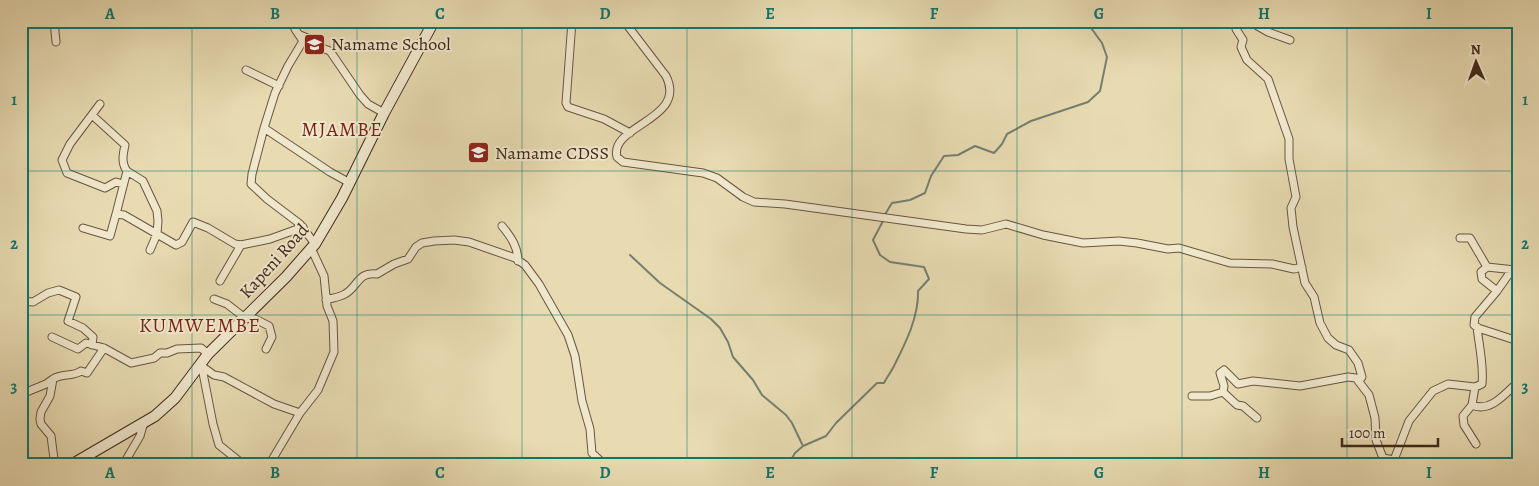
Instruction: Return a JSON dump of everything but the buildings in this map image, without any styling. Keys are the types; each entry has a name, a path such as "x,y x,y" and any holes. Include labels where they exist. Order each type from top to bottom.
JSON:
{"main road":[{"name":"Kapeni Road","path":"71,465 155,416 175,398 201,367 208,354 286,277 313,246 350,183 384,113 434,21"}],"street":[{"path":"54,21 56,42"},
{"path":"269,465 300,413 318,390 334,352 332,322 326,300 324,276 313,246 303,228 290,215 267,200 251,184 264,128 278,86 303,43 293,24 305,21"},
{"path":"572,21 566,104 568,107 604,119 630,133"},
{"path":"624,21 666,76 670,87 669,95 659,111 622,139 616,148 617,156 623,162 703,173 717,178 743,197 754,202 785,204 982,230 1006,224 1043,235 1083,243 1137,243 1168,249 1179,248 1230,263 1302,267"},
{"path":"1236,21 1236,29 1243,40 1241,47 1247,60 1268,79 1289,139 1296,197 1291,208 1293,227 1305,283 1314,297 1320,323 1328,338 1336,345 1349,350 1358,362 1362,377 1359,381"},
{"path":"1249,21 1268,32 1290,40"},
{"path":"300,35 319,47 330,51 360,95 368,104 384,113"},
{"path":"246,70 278,86"},
{"path":"100,104 70,144 62,160 67,173 105,188 116,182 124,184"},
{"path":"92,116 124,145 122,154 123,166 127,171 143,181 152,198 157,210 158,221 157,234 150,250"},
{"path":"264,128 330,172 350,183"},
{"path":"82,228 110,236 127,171"},
{"path":"116,214 124,215 175,245 182,242 193,222 241,245 303,228"},
{"path":"502,226 512,238 518,252 518,261"},
{"path":"1460,238 1470,238 1487,267"},
{"path":"326,300 346,294 362,277 370,273 377,274 394,264 408,259 422,242 454,240 469,242 498,251 518,261 525,266 539,284 568,335 575,356 582,401 590,429 592,452 605,465"},
{"path":"220,280 241,245"},
{"path":"1487,267 1517,270"},
{"path":"1487,267 1482,272 1482,279 1497,291"},
{"path":"1223,392 1224,386 1220,373 1224,370 1238,384 1253,381 1300,386 1348,377 1356,378 1370,395 1375,418 1376,440 1383,458 1394,460 1409,421 1433,391 1448,384 1474,387 1482,384 1484,370 1480,356 1477,327 1474,325 1475,317 1509,274 1517,270"},
{"path":"21,301 33,302 48,293 60,290 76,296 68,321 83,328 93,337 92,344"},
{"path":"214,299 227,304 246,318 255,319 269,326 272,337 266,349"},
{"path":"1477,327 1518,341"},
{"path":"52,337 78,349 86,343 92,344 133,363 154,358 160,353 167,353 177,349 201,348 208,354"},
{"path":"24,393 46,384 57,376 76,374 81,371 87,373 104,348"},
{"path":"201,367 214,375 230,380 274,404 300,413"},
{"path":"201,367 212,424 219,444 244,465"},
{"path":"53,379 50,396 41,412 40,419 44,429 51,436 54,459 57,465"},
{"path":"1472,405 1478,407 1490,405 1498,401 1518,382"},
{"path":"1474,387 1472,405 1463,416 1464,425 1476,444"},
{"path":"1192,396 1210,396 1223,392"},
{"path":"1223,392 1237,405 1243,406 1258,418"},
{"path":"124,465 140,436 144,422"}],"waterway":[{"path":"884,216 892,203 910,200 925,193 931,176 944,156 958,155 975,146 994,153 1002,144 1007,134 1031,121 1088,102 1100,91 1107,57 1102,43 1086,21"},
{"path":"803,446 826,436 836,423 877,383 884,383 903,349 914,320 918,291 929,279 924,267 890,262 880,255 873,240 883,221"},
{"path":"630,255 660,283 711,319 720,328 728,342 733,357 753,380 762,395 786,415 803,446 795,453 788,465"}],"place":[{"name":"Namame School","path":"315,44"},
{"name":"Namame CDSS","path":"479,153"}],"district":[{"name":"MJAMBE","path":"342,129"},
{"name":"KUMWEMBE","path":"200,325"}]}
